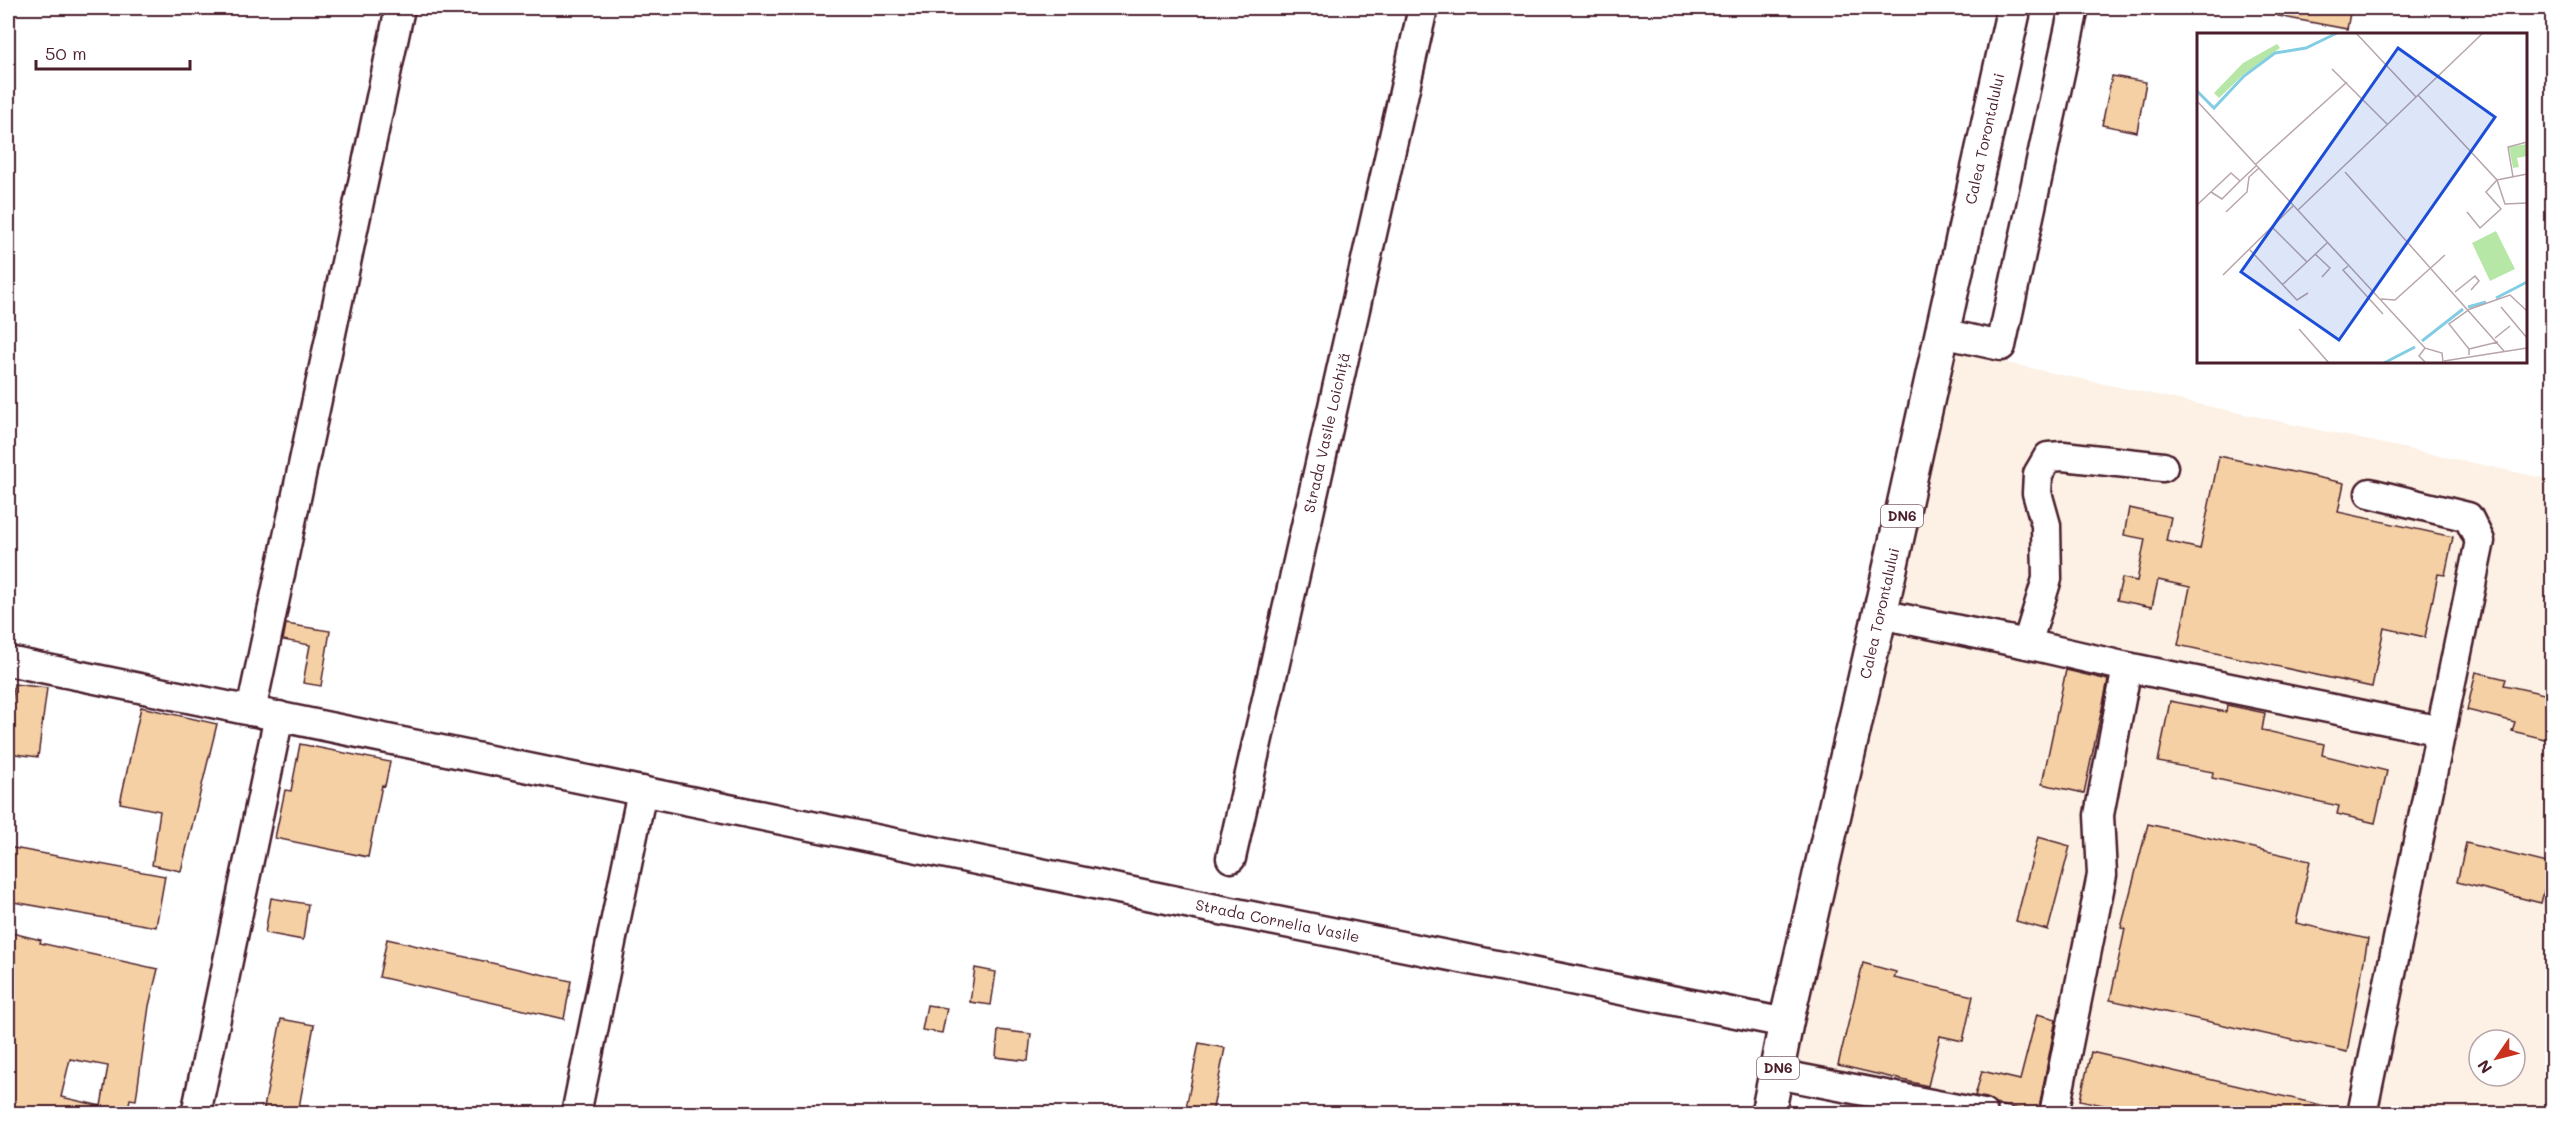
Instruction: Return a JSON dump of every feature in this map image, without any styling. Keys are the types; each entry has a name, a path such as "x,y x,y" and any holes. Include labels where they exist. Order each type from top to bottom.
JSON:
{"main road":[{"name":"Calea Torontalului","path":"1768,1113 1786,1023 1880,614 2014,8"}],"street":[{"path":"251,711 400,8"},
{"name":"Strada Vasile Loichiță","path":"1231,858 1423,8"},
{"path":"1942,333 2001,346 2074,8"},
{"path":"2027,644 2047,579 2046,525 2037,493 2038,474 2048,457 2063,456 2163,467"},
{"path":"2362,1113 2480,541 2468,517 2370,493"},
{"path":"1880,614 2027,644 2127,668 2441,731"},
{"name":"Strada Cornelia Vasile","path":"8,661 1786,1023"},
{"path":"2054,1113 2103,875 2098,815 2127,668"},
{"path":"196,1113 279,716"},
{"path":"576,1113 642,791"},
{"path":"1777,1074 1983,1113"}],"shaded area":[{"path":"1951,351 2552,480 2552,1113 2054,1113 1796,1067"}],"building":[{"path":"2279,8 2351,8 2347,29 2278,16"},
{"path":"2112,76 2146,82 2137,132 2102,125"},
{"path":"2219,456 2344,483 2338,512 2453,537 2445,575 2438,574 2425,637 2384,628 2372,687 2178,645 2190,587 2158,580 2152,607 2117,600 2122,578 2137,581 2145,539 2124,535 2129,508 2171,517 2166,541 2200,549"},
{"path":"286,624 330,631 321,686 303,683 310,645 283,640"},
{"path":"2066,670 2108,680 2084,793 2042,784"},
{"path":"2476,672 2506,679 2504,685 2553,696 2553,741 2512,731 2515,722 2467,710"},
{"path":"14,684 47,688 38,757 8,753 8,732"},
{"path":"2170,701 2226,712 2227,705 2265,713 2262,730 2324,744 2322,755 2387,771 2375,823 2337,814 2339,806 2212,778 2213,772 2158,762"},
{"path":"141,707 217,724 181,871 152,865 160,811 120,803"},
{"path":"300,744 390,762 385,786 382,785 368,857 275,838 285,790 291,791"},
{"path":"2148,824 2310,861 2296,923 2368,939 2347,1052 2110,1000 2125,929 2121,928"},
{"path":"2038,837 2070,846 2048,930 2016,921"},
{"path":"2466,843 2551,864 2541,903 2457,882"},
{"path":"8,847 165,876 156,927 8,901"},
{"path":"271,898 308,904 303,940 265,933"},
{"path":"8,932 41,940 40,943 158,969 149,1006 136,1100 130,1099 127,1113 8,1113","holes":["70,1059 108,1066 101,1106 61,1097"]},
{"path":"387,939 571,981 564,1019 379,977"},
{"path":"1863,963 1896,972 1894,978 1973,996 1963,1041 1940,1036 1928,1086 1838,1065"},
{"path":"975,968 996,972 991,1005 970,1002"},
{"path":"927,1005 947,1008 942,1033 922,1030"},
{"path":"2037,1014 2056,1019 2038,1113 1995,1104 1987,1098 1975,1096 1982,1071 2020,1080"},
{"path":"281,1019 314,1025 298,1113 263,1113"},
{"path":"998,1030 1031,1034 1028,1061 996,1057"},
{"path":"1199,1043 1225,1048 1212,1113 1185,1113"},
{"path":"2091,1052 2330,1107 2330,1113 2138,1113 2080,1100"}]}
